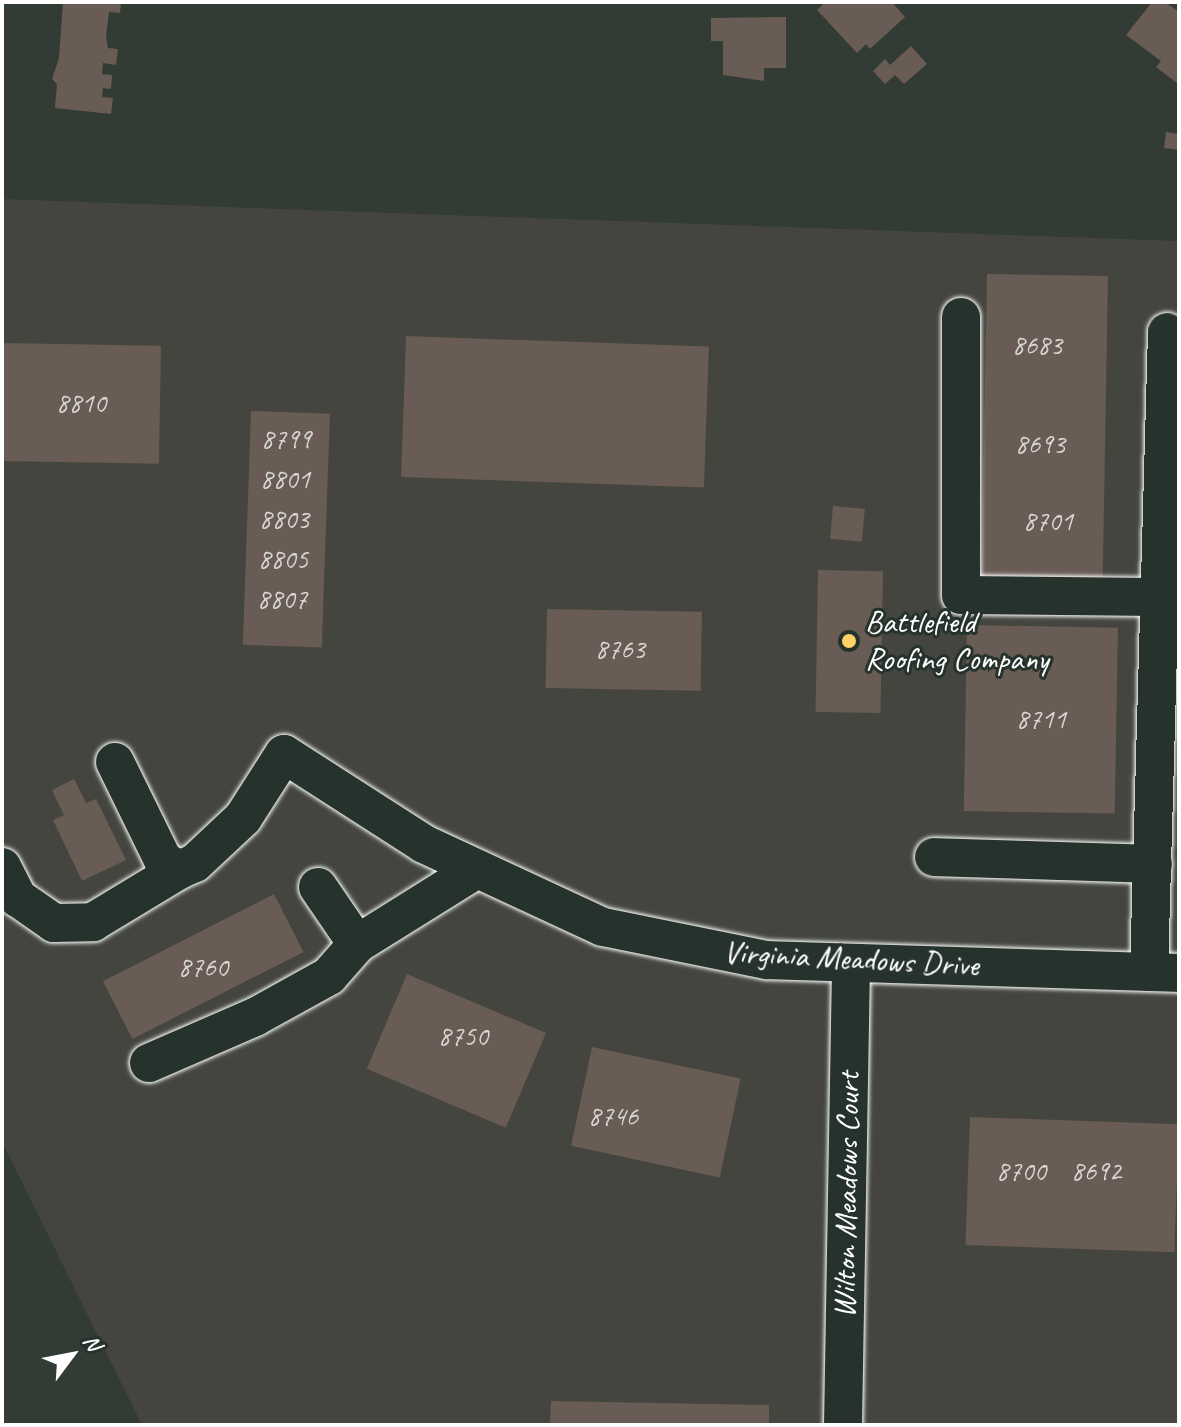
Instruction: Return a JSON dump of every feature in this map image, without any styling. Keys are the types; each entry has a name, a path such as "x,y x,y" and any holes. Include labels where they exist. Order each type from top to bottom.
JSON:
{"street":[{"path":"961,317 961,595 1160,597"},
{"path":"1164,972 1153,864 1167,332"},
{"name":"Virginia Meadows Drive","path":"179,870 195,863 243,818 284,754 393,826 474,871 603,927 767,960 851,965 1164,972"},
{"path":"2,867 18,898 54,923 93,922 179,870 163,860 115,762"},
{"path":"934,857 1153,864"},
{"path":"149,1063 255,1017 329,976 357,944 474,871"},
{"path":"318,887 357,944"},
{"name":"Wilton Meadows Court","path":"843,1425 851,965"}],"shaded area":[{"path":"2,199 1179,241 1179,1425 142,1425 2,1142"}],"building":[{"path":"63,2 121,2 120,13 109,12 106,37 108,48 118,49 116,65 103,63 102,74 112,75 111,89 103,88 102,97 113,98 111,114 55,108 57,84 52,79 59,58"},
{"path":"825,2 892,2 905,17 870,49 866,44 857,53 817,10"},
{"path":"1152,2 1165,2 1179,12 1177,83 1156,67 1161,61 1126,35"},
{"path":"786,17 786,68 764,68 764,81 723,75 723,41 711,41 711,18"},
{"path":"911,46 927,64 904,84 895,75 885,84 873,71 885,59 890,65"},
{"path":"1166,132 1179,134 1179,150 1164,148"},
{"path":"987,274 1108,276 1103,578 982,576"},
{"path":"406,336 709,347 704,487 401,477"},
{"path":"2,343 161,346 159,464 2,461"},
{"path":"251,411 330,414 322,648 243,645"},
{"path":"833,506 865,509 862,542 830,539"},
{"name":"Battlefield Roofing Company","path":"818,570 883,571 881,713 816,712"},
{"path":"547,609 702,612 701,691 546,688"},
{"path":"967,625 1118,628 1115,814 964,811"},
{"path":"74,779 86,803 96,799 126,860 82,881 53,820 64,815 52,790"},
{"path":"274,894 304,952 132,1039 103,981"},
{"path":"407,974 546,1033 506,1128 367,1069"},
{"path":"592,1047 741,1079 720,1177 571,1146"},
{"path":"970,1117 1179,1124 1174,1252 966,1245"},
{"path":"551,1401 769,1405 769,1425 550,1425"}],"place":[{"name":"Battlefield Roofing Company","path":"849,641"}]}
